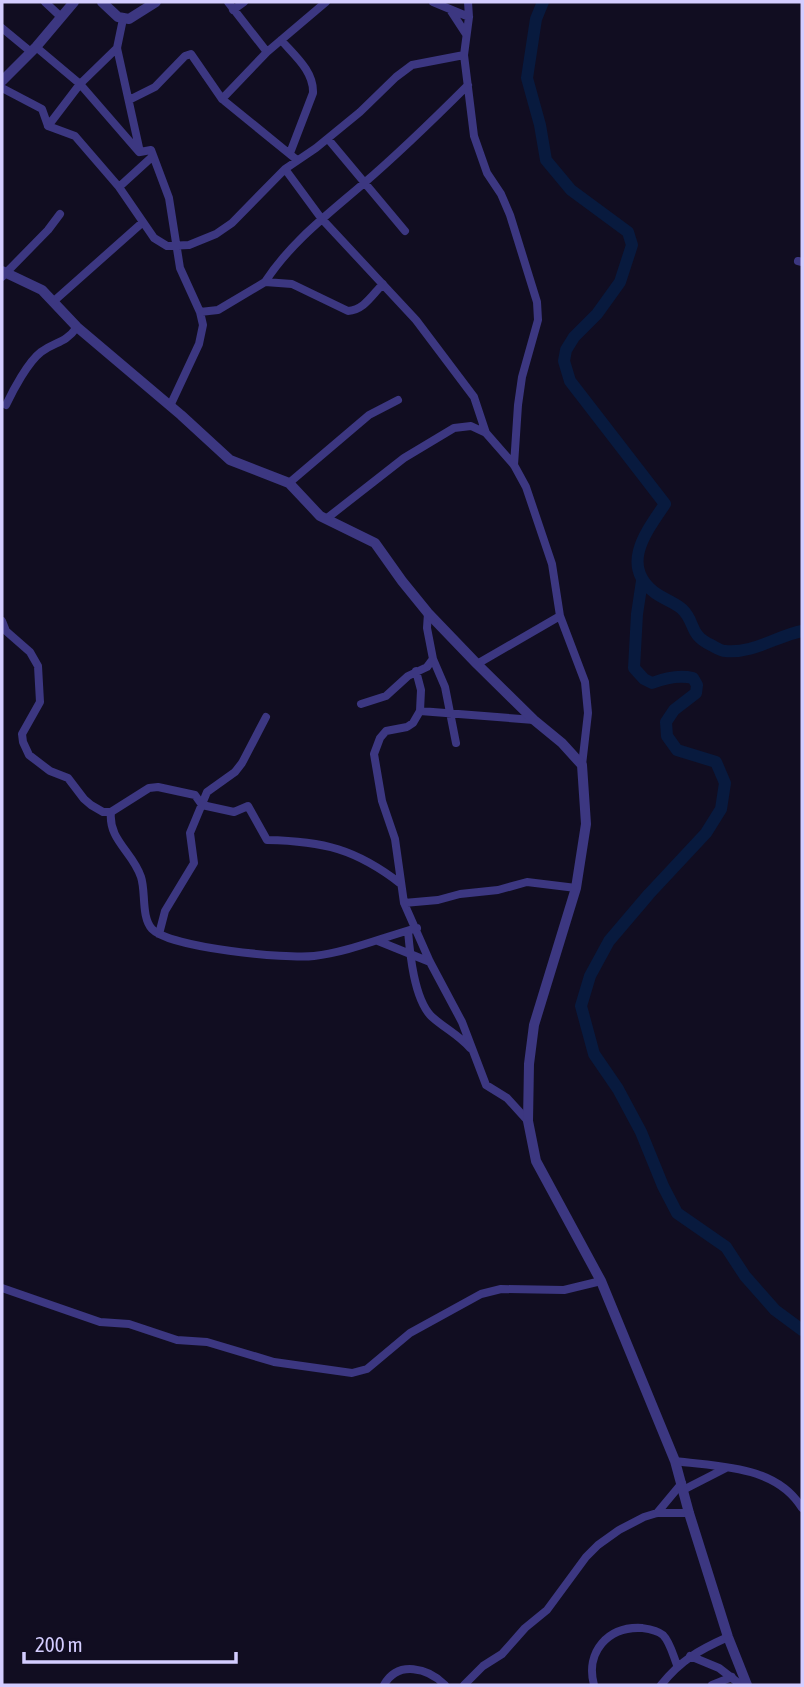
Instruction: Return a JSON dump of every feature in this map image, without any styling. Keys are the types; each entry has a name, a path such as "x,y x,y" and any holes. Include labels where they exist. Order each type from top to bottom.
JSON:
{"street":[{"path":"45,2 61,17"},
{"path":"2,81 74,2"},
{"path":"102,2 123,19"},
{"path":"123,19 134,16 156,2"},
{"path":"244,2 231,6 267,52"},
{"path":"222,99 267,52 326,2"},
{"path":"433,2 469,17"},
{"path":"468,2 469,17 464,55 476,146 510,215 537,302 538,320 522,377 513,465"},
{"path":"449,9 466,34"},
{"path":"123,19 117,48 139,152"},
{"path":"2,27 80,84 139,152"},
{"path":"48,126 75,136 119,187 154,238 167,246 200,242 232,223 285,169 294,156 314,85 306,70 281,40"},
{"path":"48,126 80,84 117,48"},
{"path":"129,100 155,87 188,54 193,56 222,99 294,156"},
{"path":"294,156 328,139 360,113 396,76 412,65 464,55"},
{"path":"200,312 218,310 265,282 290,248 468,85"},
{"path":"2,88 42,109 48,126"},
{"path":"328,139 405,231"},
{"path":"139,152 152,150 169,198 180,268 200,312 202,334 170,406"},
{"path":"119,187 153,156"},
{"path":"285,169 321,218 407,308 474,397 485,433"},
{"path":"60,214 48,230 3,274 42,289 77,327 230,460 239,466 267,472 289,483 326,519 375,543 428,613 582,765"},
{"path":"54,301 143,222"},
{"path":"265,282 292,284 348,311 362,306 383,284"},
{"path":"6,404 37,356 49,347 70,338 77,327"},
{"path":"289,483 369,415 398,400"},
{"path":"326,519 404,458 454,428 471,426 485,433 513,465 526,487 542,531 552,564 560,616 584,682 588,713 582,765 586,824 576,888 534,1025 529,1064 528,1121 536,1161 601,1281 675,1461 744,1683"},
{"path":"428,613 427,628 433,659 445,687 456,743"},
{"path":"477,664 560,616"},
{"path":"2,621 6,631 34,657 38,666 40,702 22,734 29,755 50,771 68,778 91,805 103,812 111,812 149,788 158,787 195,795 201,805 234,812 248,806 267,840 324,844 368,861 401,884"},
{"path":"361,704 386,696 416,671 427,667 433,659"},
{"path":"416,671 421,690 420,711 413,723 407,727 386,732 380,738 374,754 382,801 395,839 404,903 413,929 462,1022 486,1084 507,1098 528,1121"},
{"path":"420,711 534,720"},
{"path":"159,934 165,911 194,863 190,833 201,805 208,792 235,772 242,763 266,717"},
{"path":"111,812 113,835 141,876 148,922 159,934 211,949 295,957 316,956 378,941 413,929"},
{"path":"404,903 498,890 527,882 576,888"},
{"path":"413,929 410,952 422,1002 430,1014 460,1037 473,1051"},
{"path":"378,941 430,962"},
{"path":"2,1288 100,1322 129,1324 177,1340 207,1342 274,1362 352,1373 367,1369 410,1333 481,1293 501,1289 564,1290 601,1281"},
{"path":"675,1461 726,1468 773,1479 789,1492 802,1508"},
{"path":"657,1513 683,1486 726,1468"},
{"path":"464,1685 502,1654 525,1628 547,1610 591,1551 632,1522 657,1513 689,1513"},
{"path":"594,1685 592,1668 599,1647 614,1632 626,1629 639,1628 659,1632 666,1639 677,1665"},
{"path":"661,1685 677,1665 728,1637"},
{"path":"690,1656 719,1668 744,1683"},
{"path":"384,1685 397,1671 412,1669 436,1676 445,1685"},
{"path":"712,1685 729,1676"}],"waterway":[{"path":"543,2 536,19 527,78 546,160 571,190 628,232 632,245 620,282 597,314 574,337 566,350 564,361 570,381 665,504 644,537 638,560 639,571 644,582 654,592 682,609 699,637 722,650 745,650 802,631"},
{"path":"642,581 634,668 652,683 672,678 693,678 697,685 696,693 674,710 666,722 667,736 677,750 716,762 725,783 721,809 706,833 609,941 590,976 581,1006 594,1054 618,1089 641,1132 677,1213 726,1247 745,1276 775,1310 802,1330"}]}
